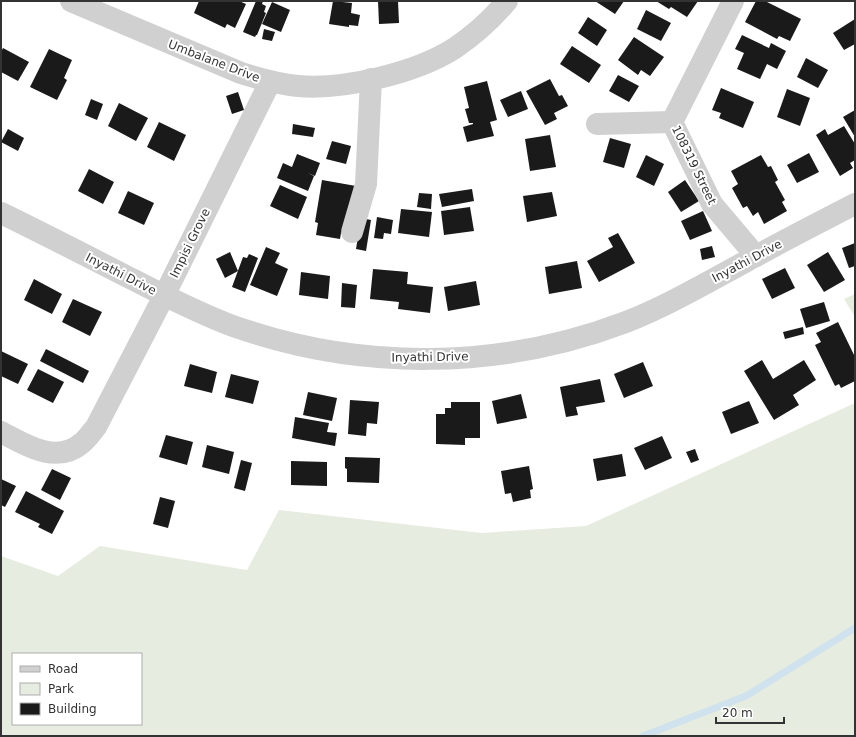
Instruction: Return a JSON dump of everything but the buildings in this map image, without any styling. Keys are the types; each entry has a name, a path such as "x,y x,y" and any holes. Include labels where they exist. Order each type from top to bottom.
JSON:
{"street":[{"name":"Umbalane Drive","path":"71,1 234,70 270,82 298,86 333,85 371,79 397,73 427,62 455,48 482,27 507,1"},
{"name":"108319 Street","path":"733,1 672,122 712,204 756,256"},
{"path":"352,232 366,184 371,79"},
{"name":"Impisi Grove","path":"1,432 38,450 58,454 69,452 82,443 96,426 164,296 270,82"},
{"path":"597,124 672,122"},
{"name":"Inyathi Drive","path":"1,213 164,296 232,325 275,339 319,349 363,356 407,359 452,359 496,355 540,347 591,334 626,322 667,304 855,204"}],"green space":[{"path":"855,294 855,317 844,299"},
{"path":"855,403 855,736 1,736 1,556 58,576 100,546 247,570 279,510 482,533 586,526"}],"waterway":[{"path":"643,736 746,696 855,628"}]}
